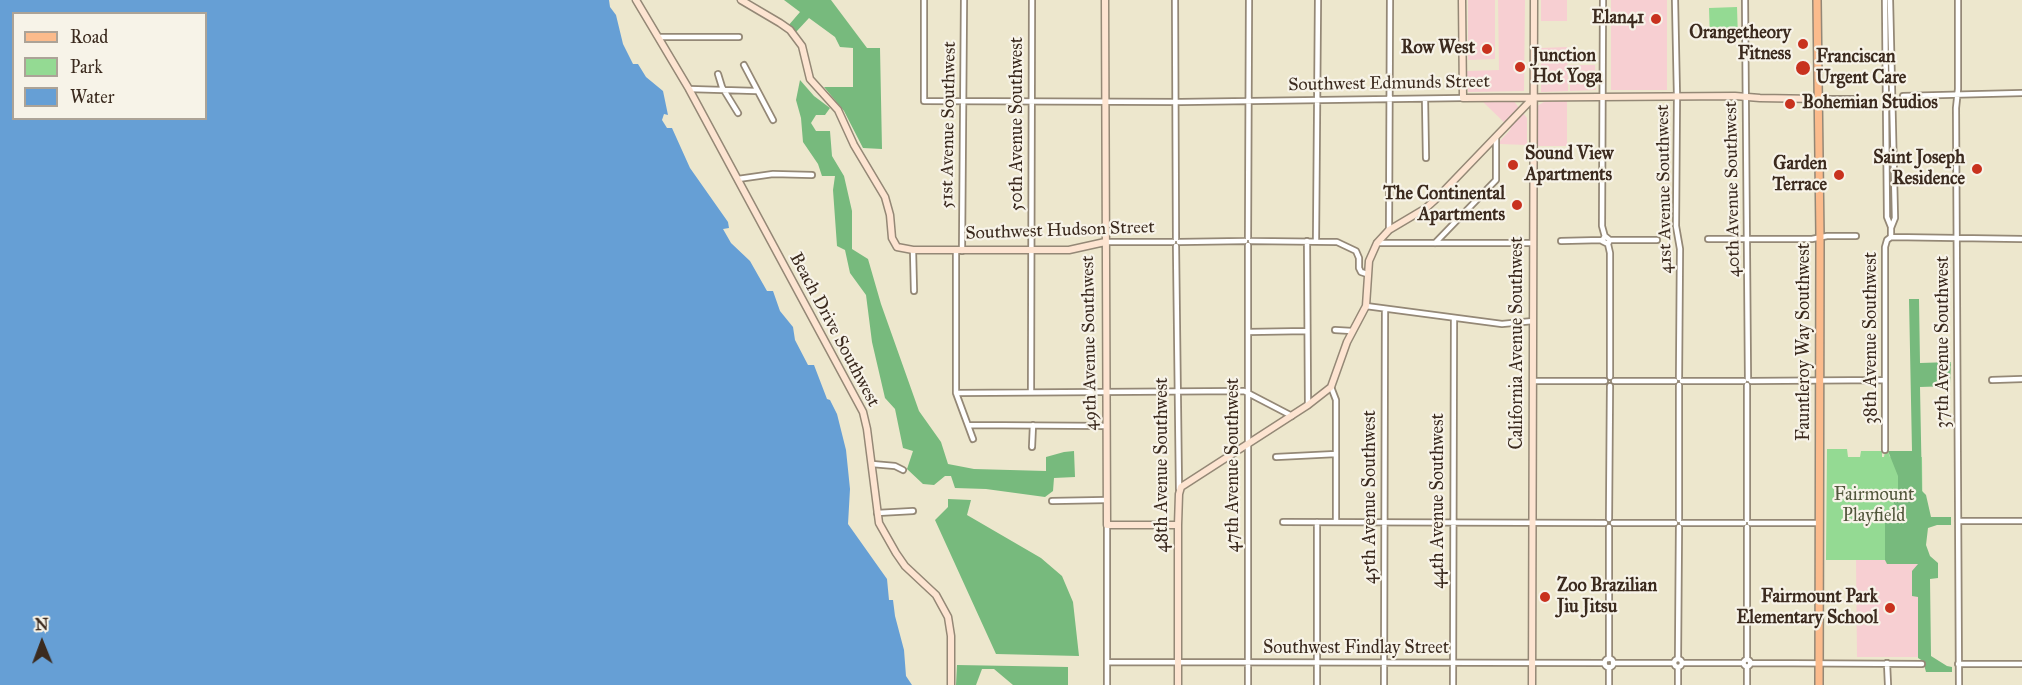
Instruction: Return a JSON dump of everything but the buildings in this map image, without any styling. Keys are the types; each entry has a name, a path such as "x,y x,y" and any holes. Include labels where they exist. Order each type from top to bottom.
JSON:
{"main road":[{"name":"Fauntleroy Way Southwest","path":"1816,0 1820,237 1819,685"}],"street":[{"name":"Beach Drive Southwest","path":"636,0 689,89 859,404 865,418 877,513 886,539 905,566 936,595 948,617 951,636 951,685"},
{"path":"741,0 780,23 799,40 810,80 838,110 854,145 885,197 895,245 901,249 913,250 914,291"},
{"name":"Southwest Edmunds Street","path":"924,0 924,101 1176,102 1677,96 1854,99"},
{"name":"51st Avenue Southwest","path":"964,0 956,393 973,439"},
{"name":"50th Avenue Southwest","path":"1031,392 1032,0"},
{"name":"49th Avenue Southwest","path":"1105,0 1107,685"},
{"name":"48th Avenue Southwest","path":"1175,0 1179,494 1178,685"},
{"name":"47th Avenue Southwest","path":"1248,685 1249,0"},
{"path":"1316,241 1318,0"},
{"path":"1389,230 1390,0"},
{"path":"1462,0 1463,98"},
{"name":"California Avenue Southwest","path":"1532,685 1534,0"},
{"path":"1603,0 1603,238"},
{"name":"41st Avenue Southwest","path":"1675,0 1676,226 1680,249 1678,685"},
{"name":"40th Avenue Southwest","path":"1745,0 1748,382 1747,685"},
{"name":"38th Avenue Southwest","path":"1885,0 1887,218 1891,228 1891,237 1887,240 1885,247 1885,450"},
{"name":"38th Avenue Southwest","path":"1890,0 1895,218 1891,228"},
{"name":"37th Avenue Southwest","path":"1958,0 1956,238 1959,685"},
{"path":"659,37 739,37"},
{"path":"744,65 773,120"},
{"path":"718,74 738,113"},
{"path":"689,89 756,91"},
{"path":"1903,96 2022,93"},
{"path":"1336,522 1336,400 1332,387 1342,354 1366,306 1369,261 1377,243 1389,230 1426,208 1436,199 1533,98"},
{"path":"1425,99 1426,158"},
{"path":"1435,243 1496,180 1496,137"},
{"path":"738,179 773,174 812,175"},
{"path":"1708,239 1856,236"},
{"path":"1561,241 1608,237 1609,242 1609,685"},
{"path":"1891,237 2022,238"},
{"path":"1609,242 1656,240"},
{"path":"1307,241 1308,405"},
{"name":"Southwest Hudson Street","path":"913,250 1077,249 1104,242 1337,242 1356,251 1359,268 1361,272 1367,274"},
{"path":"1377,243 1533,243"},
{"path":"1366,306 1502,324 1533,321"},
{"name":"45th Avenue Southwest","path":"1384,685 1385,309"},
{"name":"44th Avenue Southwest","path":"1453,685 1454,318"},
{"path":"1335,330 1352,331"},
{"path":"1248,332 1307,331"},
{"path":"1992,380 2022,379"},
{"path":"1533,381 1885,380"},
{"path":"1179,494 1186,482 1292,416 1332,387"},
{"path":"956,393 1248,392 1292,416"},
{"path":"968,425 1106,426"},
{"path":"1032,425 1032,447"},
{"path":"1276,456 1336,454"},
{"path":"872,464 895,466 903,470"},
{"path":"1052,501 1106,500"},
{"path":"877,513 913,511"},
{"path":"1958,521 2022,521"},
{"path":"1283,522 1819,523"},
{"path":"1317,522 1317,685"},
{"path":"1107,525 1178,525"},
{"name":"Southwest Findlay Street","path":"1107,662 1922,664"},
{"path":"1887,663 1888,685"},
{"path":"1958,664 2022,664"}],"shaded area":[{"path":"1468,0 1495,0 1495,59 1468,60"},
{"path":"1498,0 1525,0 1524,91 1468,92 1467,71 1499,70"},
{"path":"1541,0 1567,0 1567,21 1541,21"},
{"path":"1611,0 1667,0 1667,90 1611,90"},
{"path":"1567,47 1568,91 1541,92 1541,48"},
{"path":"1570,65 1595,65 1596,90 1570,91"},
{"path":"1513,100 1527,118 1527,145 1500,144 1511,129 1482,101"},
{"path":"1567,101 1567,146 1538,146 1537,106 1544,102"},
{"name":"Fairmount Park Elementary School","path":"1856,560 1923,560 1923,657 1857,657"}],"green space":[{"path":"784,0 831,0 867,48 880,48 882,149 863,148 844,111 824,87 853,87 853,48 840,47 835,37 809,18 796,32 788,26 800,12"},
{"path":"1737,7 1738,39 1710,40 1709,8"},
{"path":"800,80 814,96 830,108 825,115 816,115 811,123 816,131 830,131 832,156 844,176 852,211 852,249 868,259 881,304 919,411 941,442 948,464 974,469 1046,471 1046,457 1074,451 1075,477 1054,478 1053,491 1045,497 986,489 955,488 951,476 945,476 934,485 923,484 907,469 913,451 903,448 895,409 885,398 872,342 866,295 850,273 845,250 837,246 833,190 835,176 822,176 818,164 803,142 801,118 796,100"},
{"path":"1909,299 1919,299 1920,363 1951,362 1950,386 1920,387 1922,491 1926,495 1931,517 1951,517 1951,525 1937,525 1928,528 1926,545 1930,556 1938,563 1938,578 1930,579 1931,656 1952,667 1952,672 1926,672 1923,661 1918,658 1918,597 1912,596 1912,571 1918,564 1887,564 1885,560 1885,522 1893,522 1894,500 1898,499 1898,476 1888,451 1912,451"},
{"name":"Fairmount Playfield","path":"1827,449 1847,449 1848,457 1860,457 1861,451 1882,451 1882,457 1884,457 1885,451 1888,451 1890,457 1922,457 1923,560 1826,560"},
{"path":"948,499 971,500 967,515 1041,558 1062,576 1073,602 1079,656 996,654 935,520 948,507"},
{"path":"957,665 1068,667 1068,685 1013,685 994,669 982,669 976,685 956,685"}],"water":[{"path":"0,0 609,0 610,7 616,15 623,44 633,64 638,64 646,77 663,91 668,115 664,114 662,120 667,128 672,128 690,168 728,222 729,228 723,229 731,243 750,261 767,291 773,291 780,311 793,327 795,340 808,365 814,365 827,399 830,400 837,414 846,450 850,489 848,524 887,579 889,600 893,600 904,650 906,676 912,685 0,685"}],"place":[{"name":"Elan41","path":"1656,19"},
{"name":"Orangetheory Fitness","path":"1803,44"},
{"name":"Row West","path":"1487,49"},
{"name":"Junction Hot Yoga","path":"1520,67"},
{"name":"Franciscan Urgent Care","path":"1803,68"},
{"name":"Bohemian Studios","path":"1790,104"},
{"name":"Sound View Apartments","path":"1513,165"},
{"name":"Saint Joseph Residence","path":"1977,169"},
{"name":"Garden Terrace","path":"1839,175"},
{"name":"The Continental Apartments","path":"1517,205"},
{"name":"Zoo Brazilian Jiu Jitsu","path":"1545,597"},
{"name":"Fairmount Park Elementary School","path":"1890,608"}]}
